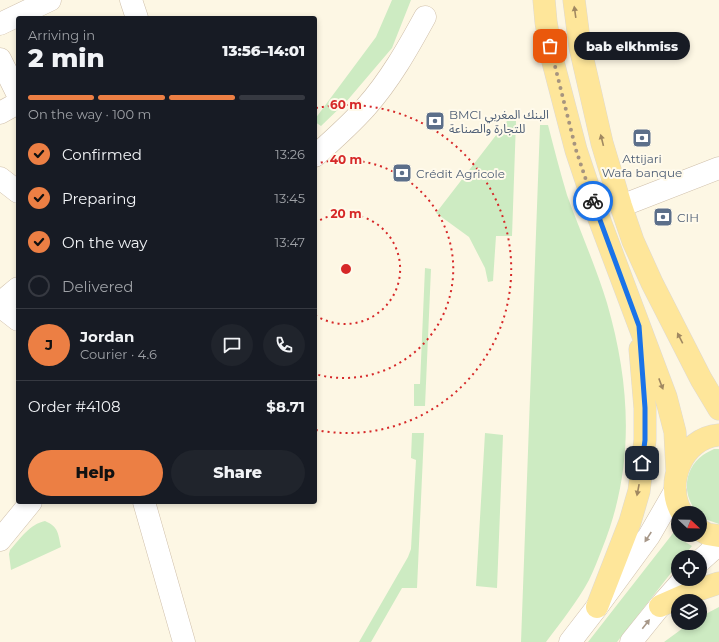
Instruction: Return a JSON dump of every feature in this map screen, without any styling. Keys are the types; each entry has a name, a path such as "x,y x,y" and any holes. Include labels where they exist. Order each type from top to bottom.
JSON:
{"main road":[{"path":"544,0 552,58 576,150 598,216 666,398 675,432 676,500 679,506"},
{"path":"574,0 580,47 599,128 621,206 633,242 701,380 719,409"},
{"path":"597,608 630,522 638,490 645,440 645,408 639,326"},
{"path":"676,481 682,459 690,449 702,440 719,435"},
{"path":"707,534 719,536"},
{"path":"660,606 692,592 719,583"}],"street":[{"path":"17,16 50,0"},
{"path":"131,0 136,16"},
{"path":"0,24 16,16"},
{"path":"317,154 344,130 367,106 387,81 425,17"},
{"path":"0,59 16,91"},
{"path":"0,113 16,104"},
{"path":"621,206 719,168"},
{"path":"0,178 16,190"},
{"path":"16,290 0,305 16,318"},
{"path":"570,642 597,608 649,536 676,481"},
{"path":"0,540 28,504"},
{"path":"145,504 184,642"},
{"path":"707,555 719,544"},
{"path":"631,642 678,586"}],"green space":[{"path":"392,0 411,0 392,48 346,102 321,126 317,123 317,116 376,37"},
{"path":"507,121 516,121 512,236 496,236 493,281 488,282 485,268 469,237 436,213"},
{"path":"540,125 548,125 567,195 607,303 621,365 625,396 626,427 620,488 613,519 589,580 574,604 546,642 521,642"},
{"path":"425,268 431,269 425,406 414,406 414,384 420,384"},
{"path":"412,433 424,433 417,588 402,588 371,642 359,642 408,557 411,549 416,460 411,458"},
{"path":"485,433 503,435 497,588 476,586"},
{"path":"714,449 719,449 719,524 707,520 707,506 692,506 687,492 690,471 693,465 703,455"},
{"path":"45,521 50,523 57,531 61,547 11,570 10,550 30,529"},
{"path":"671,536 671,542 685,542 692,546 689,550 671,550 671,573 617,642 588,642"},
{"path":"719,607 719,642 664,642 680,630 707,630 707,613"}],"way so far":[{"path":"550,46 576,150 593,201"}],"place":[{"name":"bab elkhmiss","path":"550,46"},
{"name":"BMCI البنك المغربي للتجارة والصناعة","path":"435,121"},
{"name":"Attijari Wafa banque","path":"642,138"},
{"name":"Crédit Agricole","path":"402,173"},
{"name":"CIH","path":"663,217"}],"route":[{"path":"593,201 639,326 645,408 645,440 642,463"}]}
